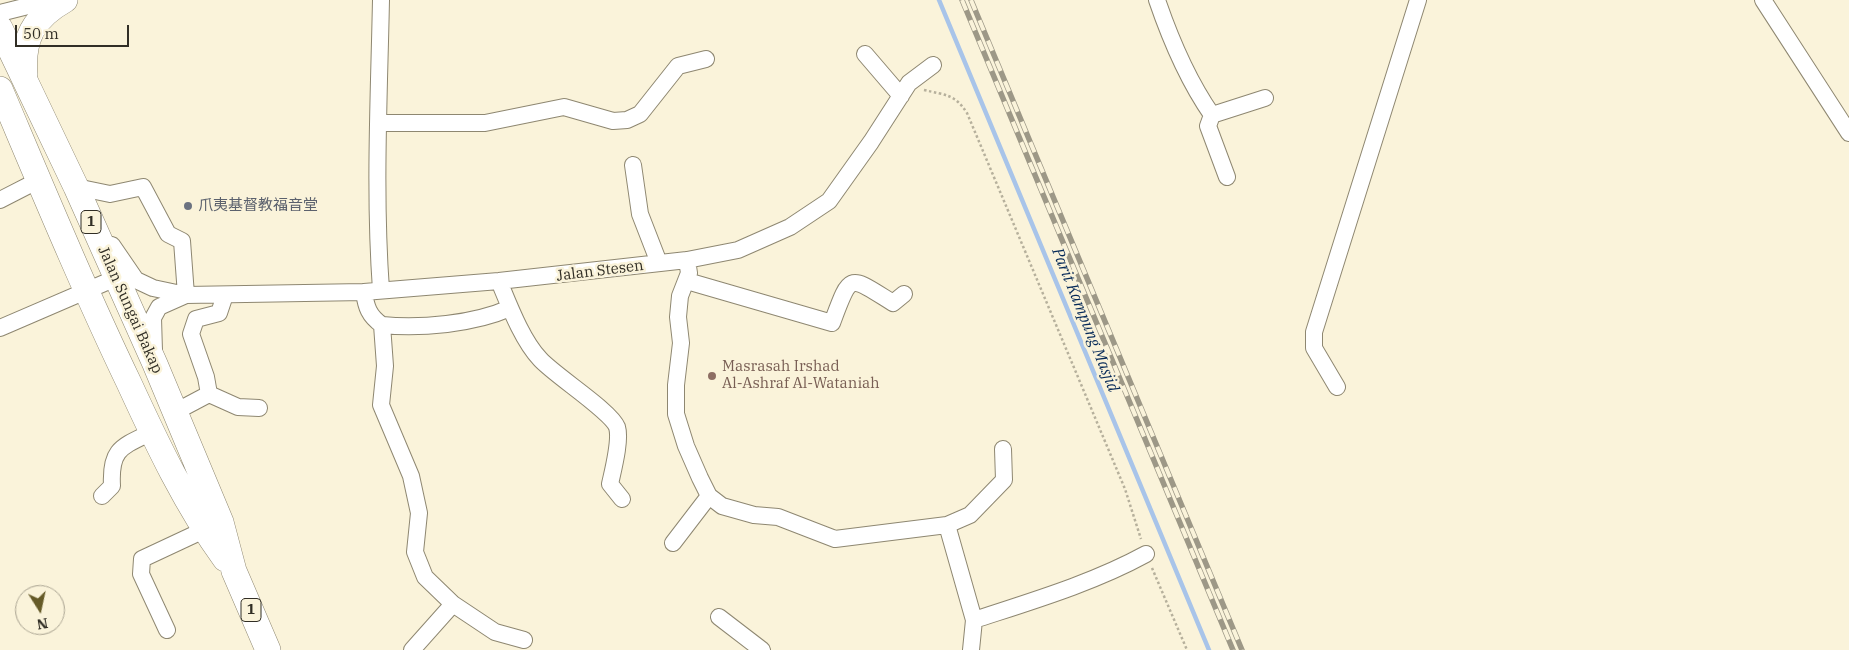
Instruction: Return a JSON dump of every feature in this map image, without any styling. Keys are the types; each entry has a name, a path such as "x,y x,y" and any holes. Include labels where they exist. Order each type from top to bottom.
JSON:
{"highway":[{"path":"25,80 24,59 27,40 36,23 49,9 65,0"},
{"name":"Jalan Sungai Bakap","path":"0,28 76,188 155,364 194,458 204,515"},
{"name":"Jalan Sungai Bakap","path":"0,89 86,290 152,432 170,466 204,515 234,571 268,650"}],"street":[{"path":"0,13 52,0"},
{"path":"381,0 378,123 378,256 381,290"},
{"path":"1156,0 1169,34 1201,99 1212,115"},
{"path":"1337,387 1314,348 1314,332 1418,0"},
{"path":"1763,0 1849,133"},
{"path":"865,54 905,90"},
{"path":"378,123 485,123 564,107 613,121 627,120 640,114 678,66 706,59"},
{"name":"Jalan Stesen","path":"76,188 136,280 153,288 186,295 364,292 499,282 687,260 738,250 790,227 829,201 905,90 933,65"},
{"path":"1212,115 1266,98"},
{"path":"1212,115 1208,126 1228,177"},
{"path":"633,165 640,214 659,263"},
{"path":"0,200 39,180"},
{"path":"76,188 110,194 143,187 168,234 182,241 186,295"},
{"path":"687,260 689,272 680,296 678,317 682,343 676,385 676,414 686,446 709,496 722,506 754,515 778,517 835,539 947,525 970,515 1004,480 1003,449"},
{"path":"0,328 116,278"},
{"path":"687,281 832,323 845,290 853,282 860,282 893,303 904,294"},
{"path":"499,282 510,308 539,359 606,415 617,427 617,443 610,484 622,499"},
{"path":"364,292 367,308 373,319 382,325 466,322 495,315 510,308"},
{"name":"Jalan Stesen","path":"155,364 153,318 159,307 186,295"},
{"path":"209,394 206,377 191,334 196,319 219,313 225,295"},
{"path":"382,325 385,366 381,405 410,476 419,513 415,552 424,577 453,604 495,632 524,640"},
{"path":"209,394 238,407 259,408"},
{"path":"175,412 209,394"},
{"path":"102,496 112,486 111,466 115,456 128,444 152,432"},
{"path":"673,543 709,496"},
{"path":"167,630 141,574 142,559 204,515"},
{"path":"947,525 974,620 971,650"},
{"path":"974,620 1089,579 1146,554"},
{"path":"412,650 453,604"},
{"path":"718,617 762,650"}],"path":[{"path":"905,90 924,90 951,96 960,102 967,113 1125,489 1146,554 1186,650"}],"waterway":[{"name":"Parit Kampung Masjid","path":"939,0 1209,650"}],"railway":[{"path":"962,0 1233,650"},
{"path":"971,0 1242,650"}],"place":[{"name":"爪夷基督教福音堂","path":"188,206"},
{"name":"Masrasah Irshad Al-Ashraf Al-Wataniah","path":"712,376"}]}
